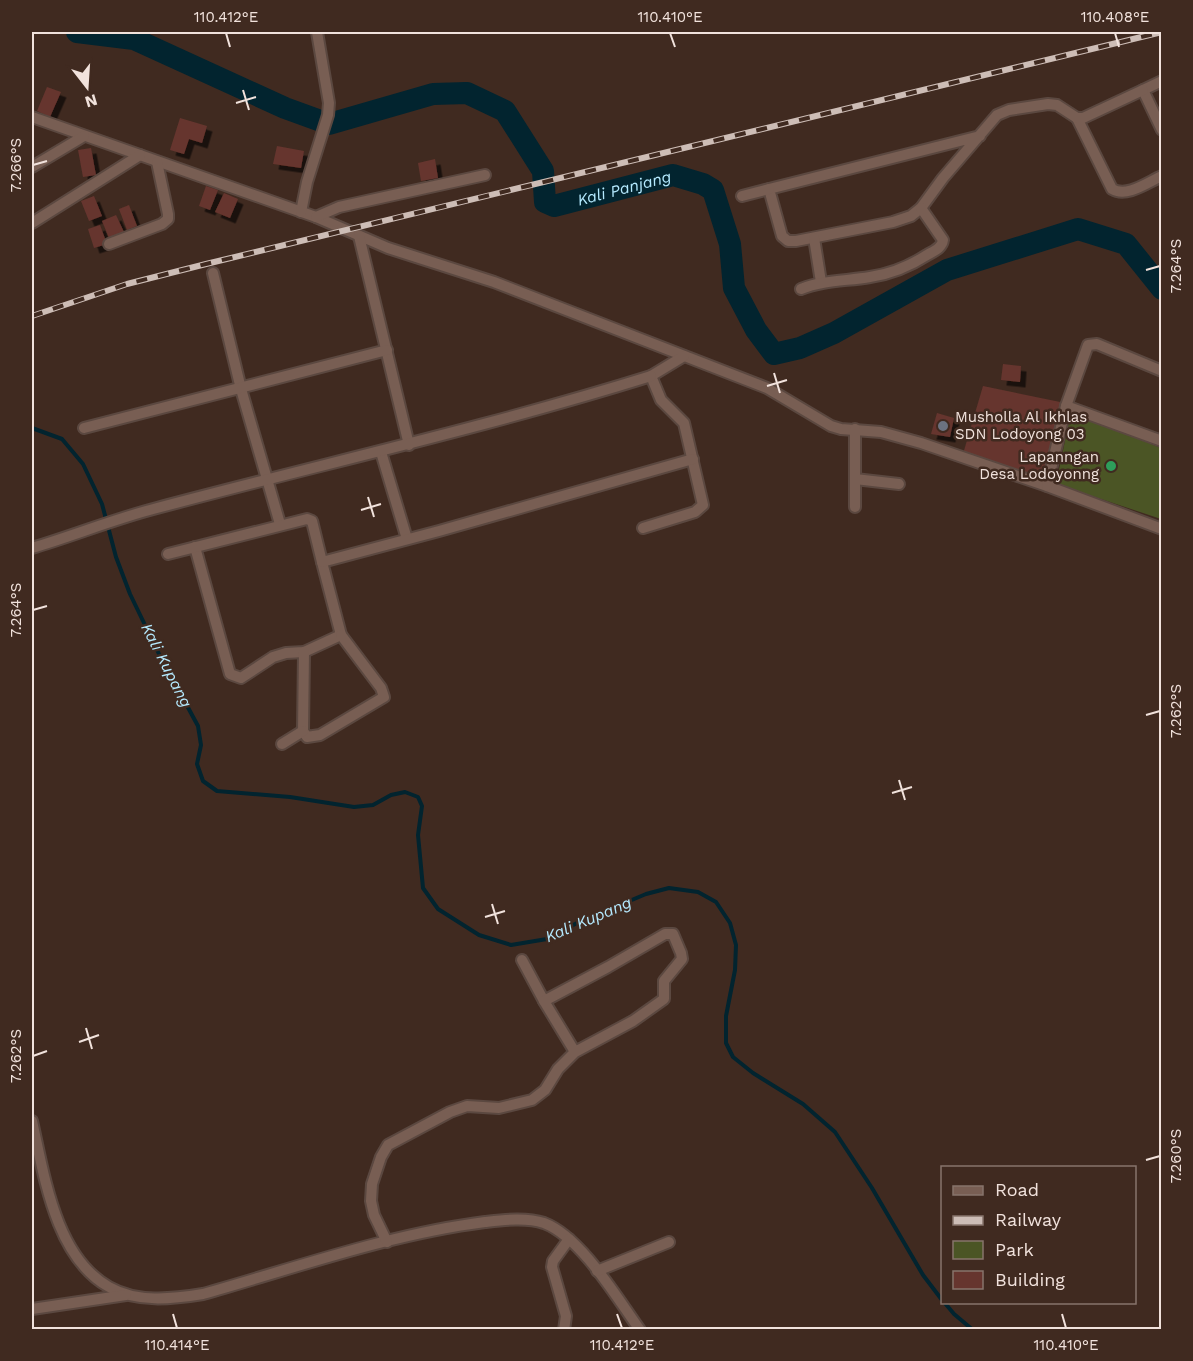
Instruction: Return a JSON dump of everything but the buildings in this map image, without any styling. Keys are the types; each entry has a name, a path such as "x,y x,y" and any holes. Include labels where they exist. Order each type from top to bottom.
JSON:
{"street":[{"path":"301,212 312,164 326,127 329,103 315,32"},
{"path":"1077,118 1089,116 1161,81"},
{"path":"1143,90 1161,130"},
{"path":"769,189 782,236 788,241 893,222 911,216 921,208 943,178 997,115 1009,110 1048,104 1057,105 1077,118 1112,189 1126,192 1161,176"},
{"path":"32,117 315,217 388,248 494,282 767,387 831,426 881,432 921,443 1047,486 1161,529"},
{"path":"32,167 84,136"},
{"path":"742,196 980,136"},
{"path":"32,223 140,155"},
{"path":"109,244 162,224 168,219 157,162"},
{"path":"315,217 339,207 485,175"},
{"path":"801,289 821,282 886,274 915,263 941,246 943,240 921,208"},
{"path":"359,236 409,445"},
{"path":"814,238 821,282"},
{"path":"213,273 241,389 280,524"},
{"path":"1047,486 1066,406 1086,348 1092,343 1161,371"},
{"path":"84,428 387,350"},
{"path":"32,548 153,509 409,445 599,392 651,376 684,356"},
{"path":"643,528 696,512 703,505 684,423 661,400 651,376"},
{"path":"1066,406 1161,441"},
{"path":"855,429 855,507"},
{"path":"381,452 407,539"},
{"path":"322,562 693,459"},
{"path":"855,480 899,484"},
{"path":"168,554 280,524 310,519 341,635 381,688 384,697 320,735 307,737 303,731 304,652"},
{"path":"195,547 230,674 241,678 279,655 304,652 341,635"},
{"path":"282,744 303,731"},
{"path":"387,1242 374,1215 371,1202 372,1184 381,1157 388,1145 450,1112 467,1106 499,1107 532,1100 545,1090 558,1069 575,1052 633,1021 664,999 664,981 682,959 673,934 665,933 608,968 544,1001"},
{"path":"522,960 575,1052"},
{"path":"32,1120 47,1189 61,1229 81,1264 108,1286 128,1294 155,1299 203,1294 387,1242 458,1226 520,1220 543,1223 581,1250 640,1329"},
{"path":"564,1329 566,1316 552,1267 553,1261 568,1239"},
{"path":"597,1271 669,1242"},
{"path":"32,1309 128,1294"}],"green space":[{"name":"Lapanngan Desa Lodoyonng","path":"1071,412 1161,448 1161,519 1056,484"}],"waterway":[{"name":"Kali Panjang","path":"77,32 134,39 285,108 329,124 433,94 467,93 505,111 543,171 545,202 554,206 673,175 703,184 713,190 730,244 734,288 756,330 774,354 800,348 834,333 947,270 1078,229 1126,244 1162,289"},
{"name":"Kali Kupang","path":"32,428 62,439 83,464 102,504 116,557 130,594 198,726 201,745 197,764 203,781 217,791 290,797 354,807 373,805 391,795 405,792 418,797 422,806 418,835 423,888 438,909 479,935 511,945 547,939 577,923 646,894 669,888 698,892 716,902 730,923 736,945 735,970 726,1016 726,1043 733,1057 753,1073 803,1104 835,1132 872,1188 923,1275 941,1299"},
{"name":"Kali Kupang","path":"946,1304 973,1330"}],"railway":[{"path":"32,316 127,284 206,264 1162,32"}],"place":[{"name":"Musholla Al Ikhlas SDN Lodoyong 03","path":"943,426"},
{"name":"Lapanngan Desa Lodoyonng","path":"1111,466"}]}
